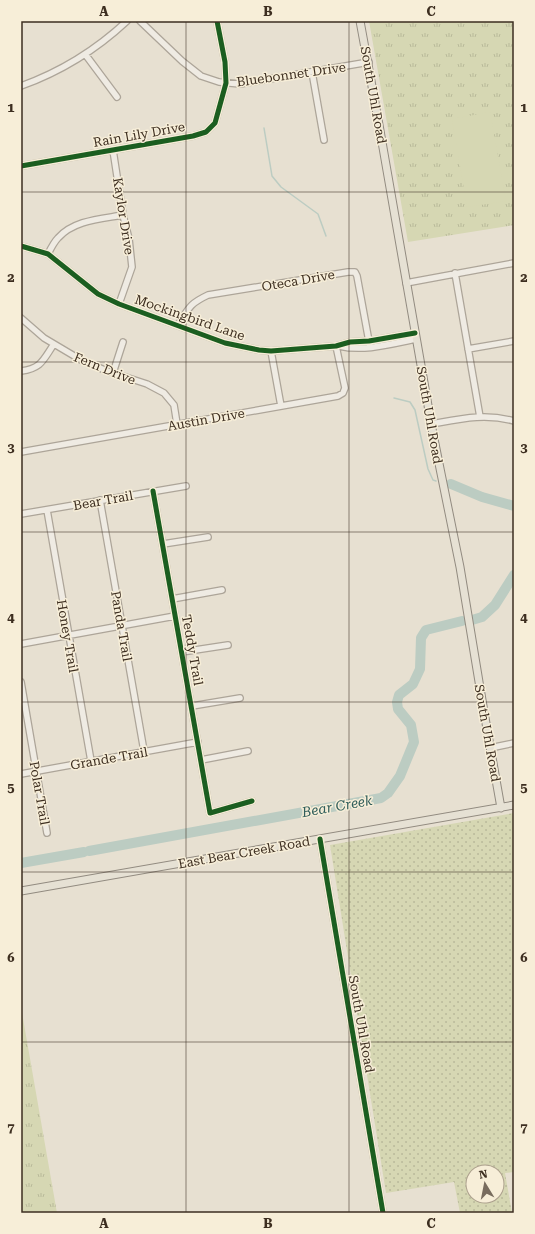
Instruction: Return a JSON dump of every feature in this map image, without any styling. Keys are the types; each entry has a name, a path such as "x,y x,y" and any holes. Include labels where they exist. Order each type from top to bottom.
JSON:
{"main road":[{"name":"South Uhl Road","path":"360,21 406,283 460,568 501,808"},
{"name":"East Bear Creek Road","path":"21,891 514,806"}],"street":[{"path":"21,86 33,82 85,54 110,37 127,21"},
{"name":"Bluebonnet Drive","path":"140,21 182,61 201,76 226,83 240,84 368,62"},
{"name":"Rain Lily Drive","path":"21,166 193,136 206,132 215,124 226,83 225,62 218,21"},
{"path":"85,54 117,97"},
{"path":"312,72 324,140"},
{"name":"Kaylor Drive","path":"113,150 132,267 119,304"},
{"path":"48,254 57,238 66,230 77,225 123,215"},
{"name":"Mockingbird Lane","path":"21,246 48,254 98,294 119,304 225,343 271,351 336,346 350,342 416,336"},
{"path":"406,283 514,263"},
{"name":"Oteca Drive","path":"178,325 195,301 208,296 348,272 356,272 370,347"},
{"path":"456,273 480,417"},
{"name":"Fern Drive","path":"21,318 44,338 81,360 147,384 164,393 174,406 177,424"},
{"name":"Mockingbird Lane","path":"336,346 351,349 370,347 416,336"},
{"path":"468,349 514,341"},
{"path":"113,372 123,342"},
{"path":"21,371 33,369 40,364 54,344"},
{"name":"Austin Drive","path":"21,452 338,396 343,393 344,388 336,346"},
{"path":"271,351 281,406"},
{"path":"432,424 473,416 502,417 514,421"},
{"name":"Bear Trail","path":"21,514 186,486"},
{"name":"Teddy Trail","path":"153,491 210,813 252,801"},
{"name":"Panda Trail","path":"100,500 144,751"},
{"name":"Honey Trail","path":"47,510 91,761"},
{"path":"163,544 208,537"},
{"path":"172,599 222,590"},
{"path":"21,644 176,616"},
{"path":"182,652 228,645"},
{"name":"Polar Trail","path":"21,682 47,833"},
{"path":"192,706 240,698"},
{"name":"Grande Trail","path":"21,774 198,742"},
{"path":"490,748 514,743"},
{"path":"201,760 248,752"},
{"name":"South Uhl Road","path":"320,839 383,1213"}],"green space":[{"path":"369,21 514,21 514,225 408,242"},
{"path":"490,112 506,201 467,207 452,119"},
{"path":"514,813 514,1172 505,1173 512,1213 460,1213 454,1182 386,1193 330,845"},
{"path":"21,1007 57,1213 21,1213"}],"waterway":[{"path":"264,128 272,176 281,187 318,214 326,236"},
{"path":"394,398 410,402 415,410 428,469 433,480 436,481"},
{"path":"451,484 482,497 514,506"},
{"name":"Bear Creek","path":"472,620 482,617 495,605 514,575"},
{"name":"Bear Creek","path":"89,851 381,798 388,793 400,776 414,742 411,725 398,709 397,702 399,695 413,684 420,669 421,638 426,630 462,621"},
{"name":"Bear Creek","path":"21,863 84,852"}],"cycle path":[{"path":"21,166 193,136 206,132 215,123 226,83 225,62 217,21"},
{"path":"21,246 48,254 98,294 119,304 225,343 271,351 336,346 350,342 369,341 415,333"},
{"path":"153,491 210,813 252,801"},
{"path":"320,839 383,1213"}]}
